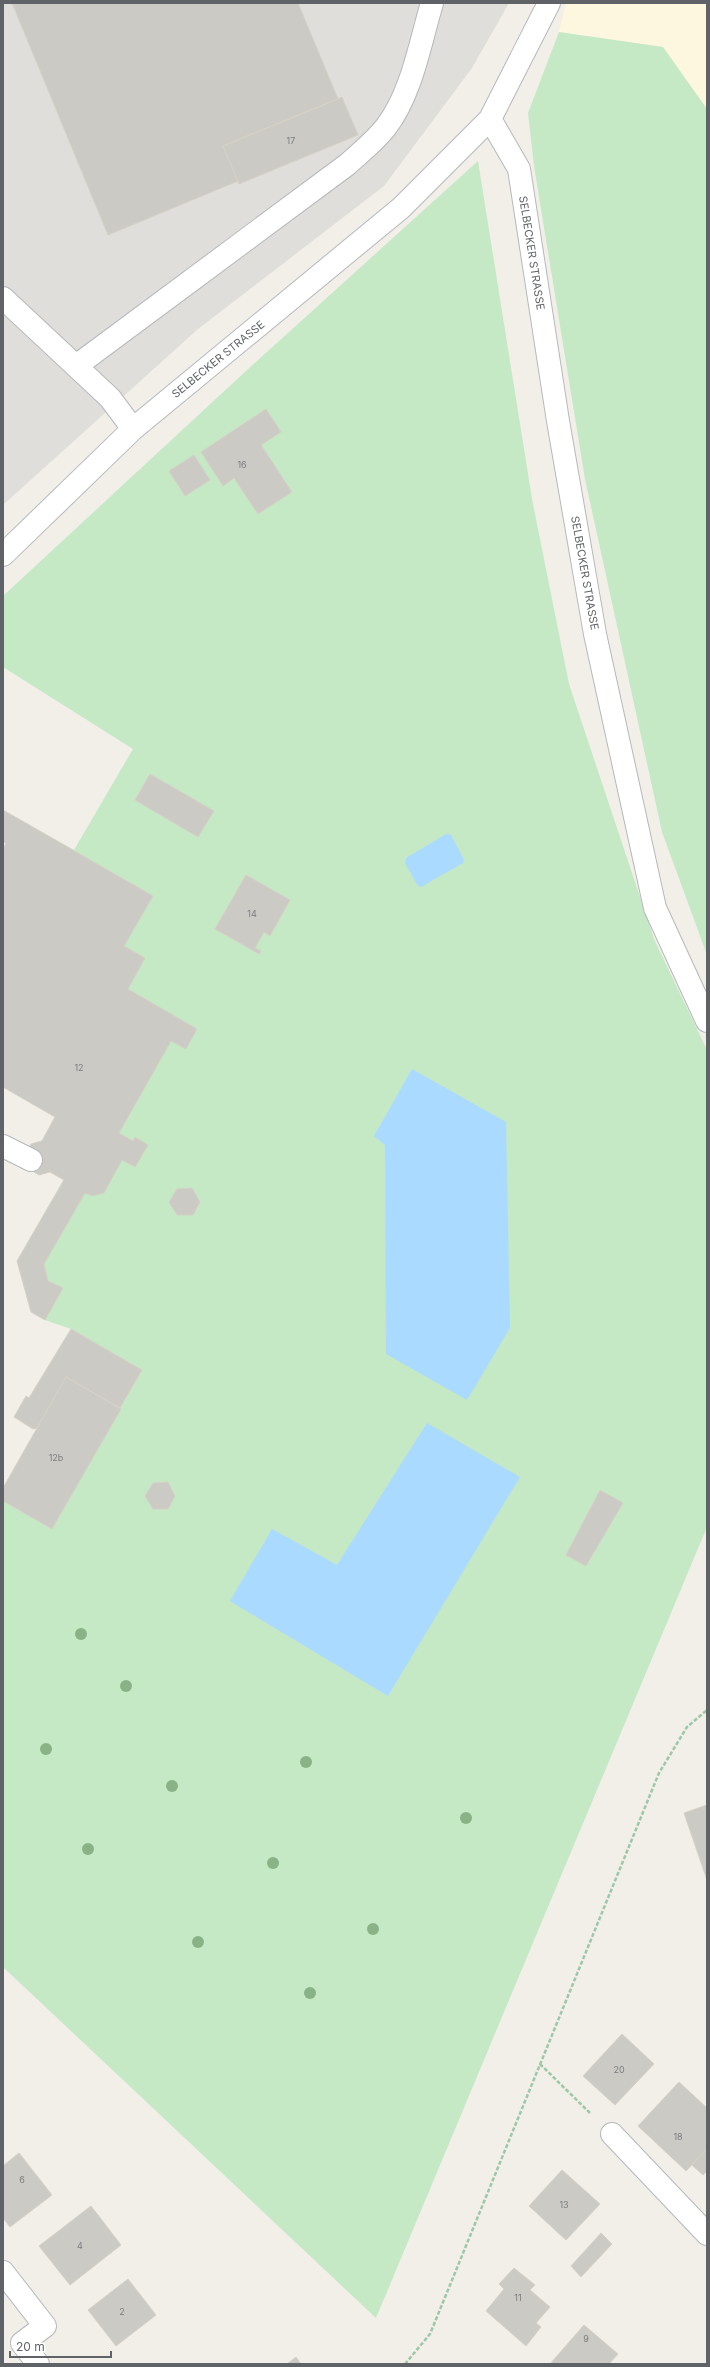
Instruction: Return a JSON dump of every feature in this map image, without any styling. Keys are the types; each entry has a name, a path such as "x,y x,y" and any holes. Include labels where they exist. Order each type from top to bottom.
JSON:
{"street":[{"path":"76,366 348,164 374,141 387,126 406,90 432,3"},
{"name":"SELBECKER STRASSE","path":"3,554 133,429 401,208 490,119 548,3"},
{"name":"SELBECKER STRASSE","path":"490,119 519,169 558,421 595,634 656,908 707,1021"},
{"path":"3,298 110,398 133,429"},
{"path":"3,1146 31,1160"},
{"path":"612,2134 707,2234"},
{"path":"3,2272 45,2326 22,2343 38,2364"}],"path":[{"path":"405,2364 430,2334 659,1773 687,1727 707,1710"},
{"path":"540,2064 612,2134"}],"shaded area":[{"path":"3,3 509,3 472,68 384,186 198,329 3,505"},
{"path":"566,3 707,3 707,109 663,47 559,32"}],"green space":[{"path":"559,32 663,47 707,109 707,955 662,832 585,479 534,166 528,113"},
{"path":"478,161 532,499 569,684 654,939 707,1050 707,1527 376,2318 3,1967 3,1501 52,1529 142,1370 71,1329 45,1320 17,1261 65,1177 31,1160 55,1117 3,1087 3,856 24,822 74,850 133,749 3,667 3,596 247,370"}],"water":[{"path":"446,834 451,835 464,860 463,863 421,887 418,886 405,863 406,858"},
{"path":"412,1069 506,1122 510,1328 467,1400 386,1354 385,1145 374,1136"},
{"path":"427,1423 520,1477 388,1696 230,1601 272,1529 337,1565"}],"building":[{"path":"12,3 298,3 338,99 223,146 238,181 108,235"},
{"path":"342,97 358,135 239,184 223,146"},
{"path":"266,409 281,432 261,445 292,492 258,514 234,478 223,486 201,452"},
{"path":"194,455 210,480 185,496 169,471"},
{"path":"150,774 214,811 198,837 135,800"},
{"path":"3,810 153,896 124,946 145,958 128,989 197,1029 186,1049 171,1041 119,1133 133,1141 135,1137 148,1145 135,1167 122,1160 104,1193 92,1196 85,1193 44,1264 48,1281 63,1288 45,1320 31,1312 17,1261 64,1180 50,1172 39,1175 34,1172 28,1150 31,1144 42,1141 55,1117 3,1087 3,849 6,843 3,842"},
{"path":"246,875 290,900 270,936 264,932 255,948 261,951 259,954 215,929"},
{"path":"192,1188 200,1202 193,1215 177,1215 169,1202 177,1189"},
{"path":"71,1329 142,1370 120,1408 66,1377 37,1428 33,1429 14,1417 26,1396 29,1398"},
{"path":"66,1377 121,1409 52,1529 3,1501 3,1488"},
{"path":"168,1482 175,1496 168,1509 153,1509 145,1496 153,1483"},
{"path":"600,1490 623,1503 586,1566 566,1555"},
{"path":"707,1805 707,1880 684,1813"},
{"path":"622,2034 654,2064 615,2105 583,2076"},
{"path":"679,2082 707,2108 707,2149 686,2171 638,2126"},
{"path":"707,2149 707,2171 703,2175 692,2165"},
{"path":"19,2153 52,2195 10,2227 3,2218 3,2166"},
{"path":"562,2170 600,2204 566,2240 529,2206"},
{"path":"91,2206 121,2245 70,2285 39,2246"},
{"path":"601,2233 612,2244 581,2277 571,2266"},
{"path":"514,2268 535,2285 530,2290 550,2307 536,2323 541,2327 526,2346 486,2311 504,2289 499,2284"},
{"path":"128,2279 156,2315 116,2346 88,2310"},
{"path":"584,2325 618,2354 609,2364 550,2364"},
{"path":"296,2357 301,2364 287,2364"}]}
